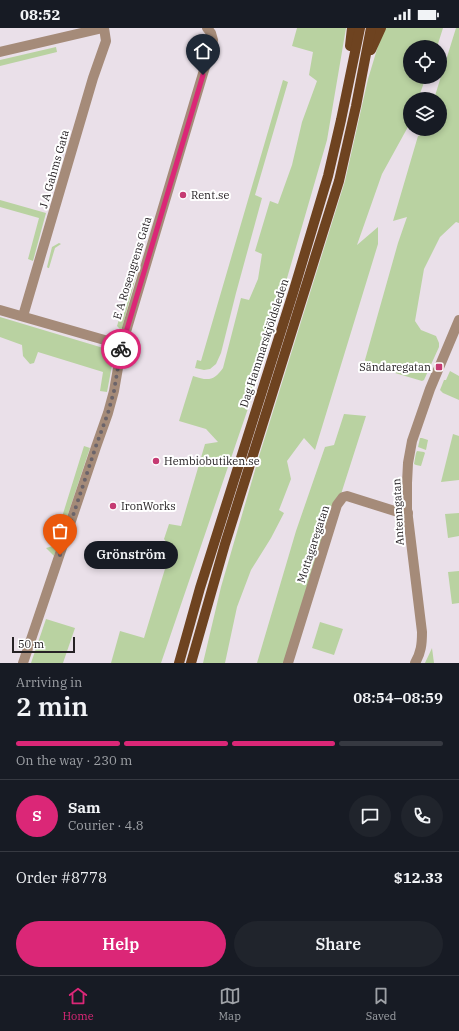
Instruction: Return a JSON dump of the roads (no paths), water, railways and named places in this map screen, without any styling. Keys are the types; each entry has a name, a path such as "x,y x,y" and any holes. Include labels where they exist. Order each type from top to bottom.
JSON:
{"main road":[{"path":"348,84 352,28"},
{"name":"Dag Hammarskjöldsleden","path":"179,663 200,588 293,293 328,176 342,120 360,28"},
{"name":"Dag Hammarskjöldsleden","path":"193,663 211,590 338,181 356,106 371,28"},
{"path":"364,67 381,28"},
{"path":"173,663 200,588"}],"street":[{"path":"0,52 104,28"},
{"name":"J A Gahms Gata","path":"23,316 93,78 106,41 104,28"},
{"name":"E A Rosengrens Gata","path":"24,663 108,413 115,386 122,345 213,40 211,33 207,28"},
{"path":"0,310 122,345"},
{"name":"Antenngatan","path":"415,663 422,648 422,632 408,513 408,463 412,441 430,389 459,320"},
{"name":"Mottagaregatan","path":"288,663 337,505 343,497 347,496 401,513 408,513"}],"place":[{"name":"Rent.se","path":"183,195"},
{"name":"Sändaregatan","path":"439,367"},
{"name":"Hembiobutiken.se","path":"156,461"},
{"name":"IronWorks","path":"113,506"},
{"name":"Grönström","path":"60,555"}]}
